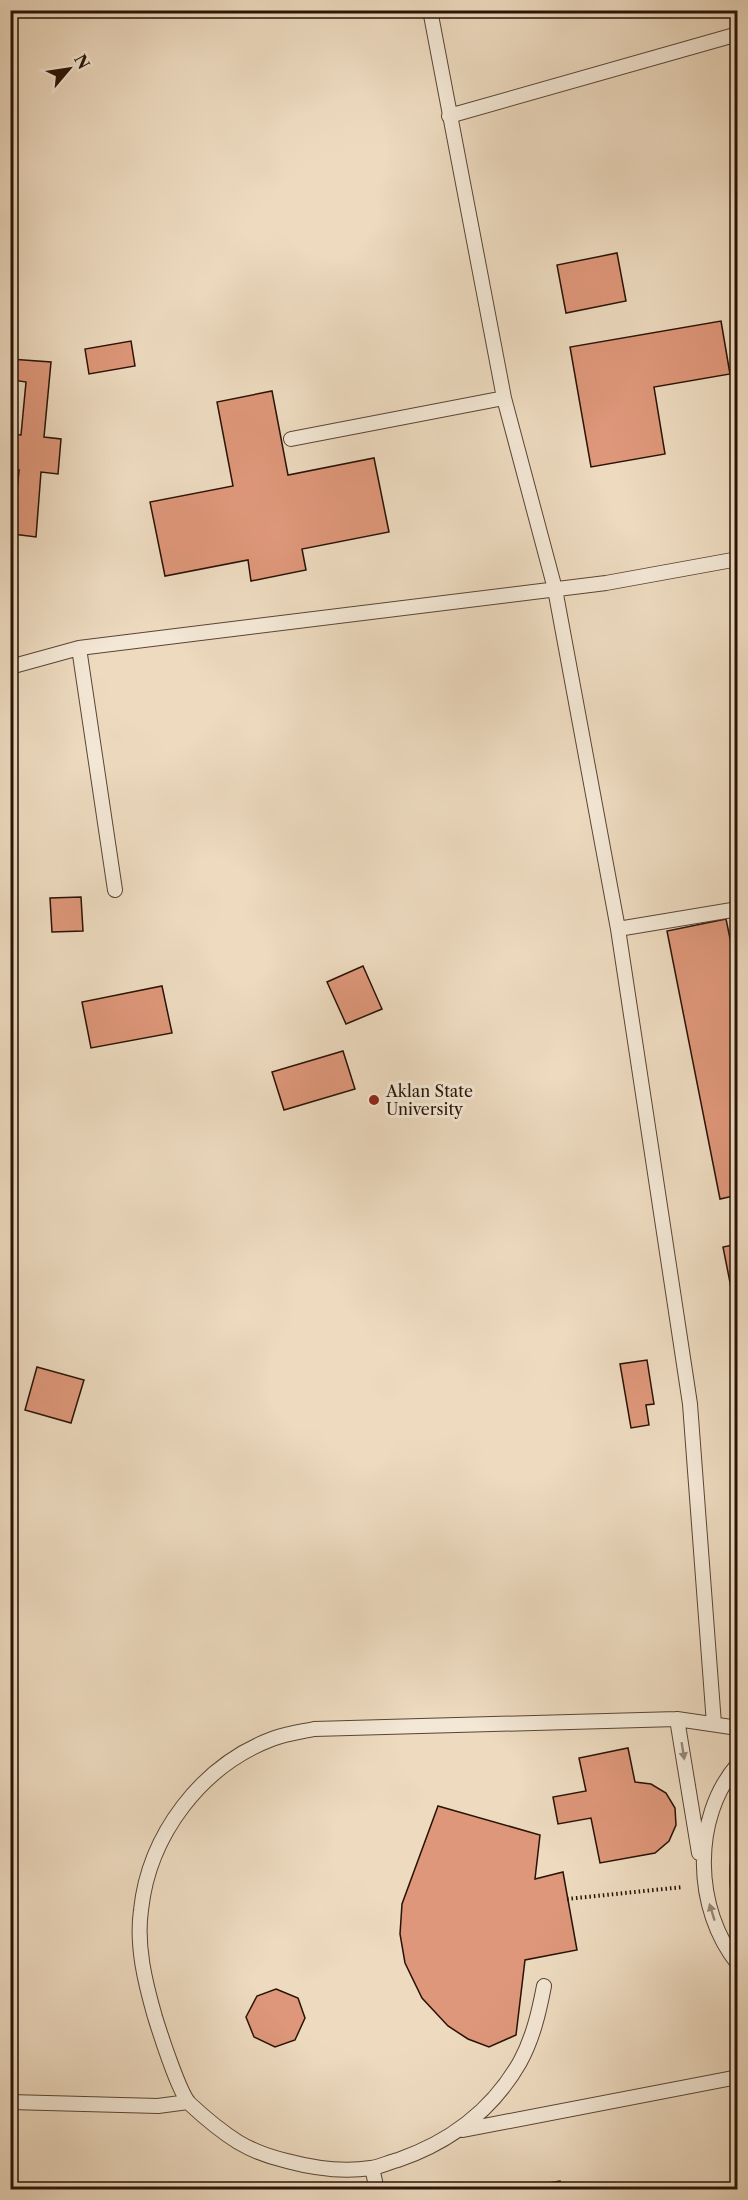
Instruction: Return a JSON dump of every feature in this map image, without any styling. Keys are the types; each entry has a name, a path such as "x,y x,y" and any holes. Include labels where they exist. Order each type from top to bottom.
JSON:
{"lane":[{"path":"430,10 504,398 555,589 618,929 690,1404 714,1724"},
{"path":"449,116 738,34"},
{"path":"291,439 504,398"},
{"path":"10,666 79,648 606,583 738,559"},
{"path":"79,648 115,890"},
{"path":"618,929 738,909"},
{"path":"677,1719 711,1913 721,1937 738,1964"},
{"path":"544,1986 536,2023 520,2061 502,2090 490,2104 458,2131 423,2151 372,2168 325,2168 302,2165 270,2156 239,2142 188,2102 161,2039 141,1955 140,1911 147,1876 155,1854 179,1810 203,1783 233,1759 272,1739 314,1729 677,1719 738,1728"},
{"path":"705,1885 706,1835 724,1785 738,1764"},
{"path":"458,2131 738,2077"},
{"path":"10,2102 158,2106 188,2102"},
{"path":"372,2168 377,2190"}],"path":[{"path":"567,1899 705,1885"}],"green space":[{"path":"737,1823 738,1917 733,1904 730,1881"}],"building":[{"path":"617,253 626,301 566,313 557,265"},
{"path":"721,321 730,374 654,387 665,454 591,467 570,347"},
{"path":"131,341 135,366 89,374 85,349"},
{"path":"10,359 51,362 44,437 61,439 58,474 41,472 36,537 13,534 19,470 10,470 10,434 21,435 26,382 14,380 10,422"},
{"path":"272,391 288,475 374,458 389,532 302,549 306,570 251,581 248,560 165,576 150,502 233,486 217,402"},
{"path":"81,897 83,931 52,932 50,898"},
{"path":"726,919 738,977 738,1195 720,1199 667,931"},
{"path":"363,966 382,1009 346,1024 327,982"},
{"path":"162,986 172,1033 91,1048 82,1002"},
{"path":"343,1051 355,1089 284,1110 272,1072"},
{"path":"738,1244 738,1323 723,1247"},
{"path":"647,1360 654,1404 646,1405 649,1425 631,1428 620,1364"},
{"path":"37,1367 84,1380 71,1423 25,1410"},
{"path":"628,1748 635,1782 651,1784 666,1793 675,1808 676,1825 669,1841 655,1853 600,1863 591,1818 558,1824 553,1797 586,1791 579,1758"},
{"path":"438,1806 540,1835 535,1879 563,1872 577,1950 525,1960 516,2035 489,2047 468,2039 448,2026 422,1998 405,1963 400,1934 402,1904"},
{"path":"276,1989 298,1998 305,2018 295,2040 275,2047 254,2037 246,2017 257,1996"},
{"path":"560,2181 561,2190 503,2190"}],"place":[{"name":"Aklan State University","path":"374,1100"}]}
